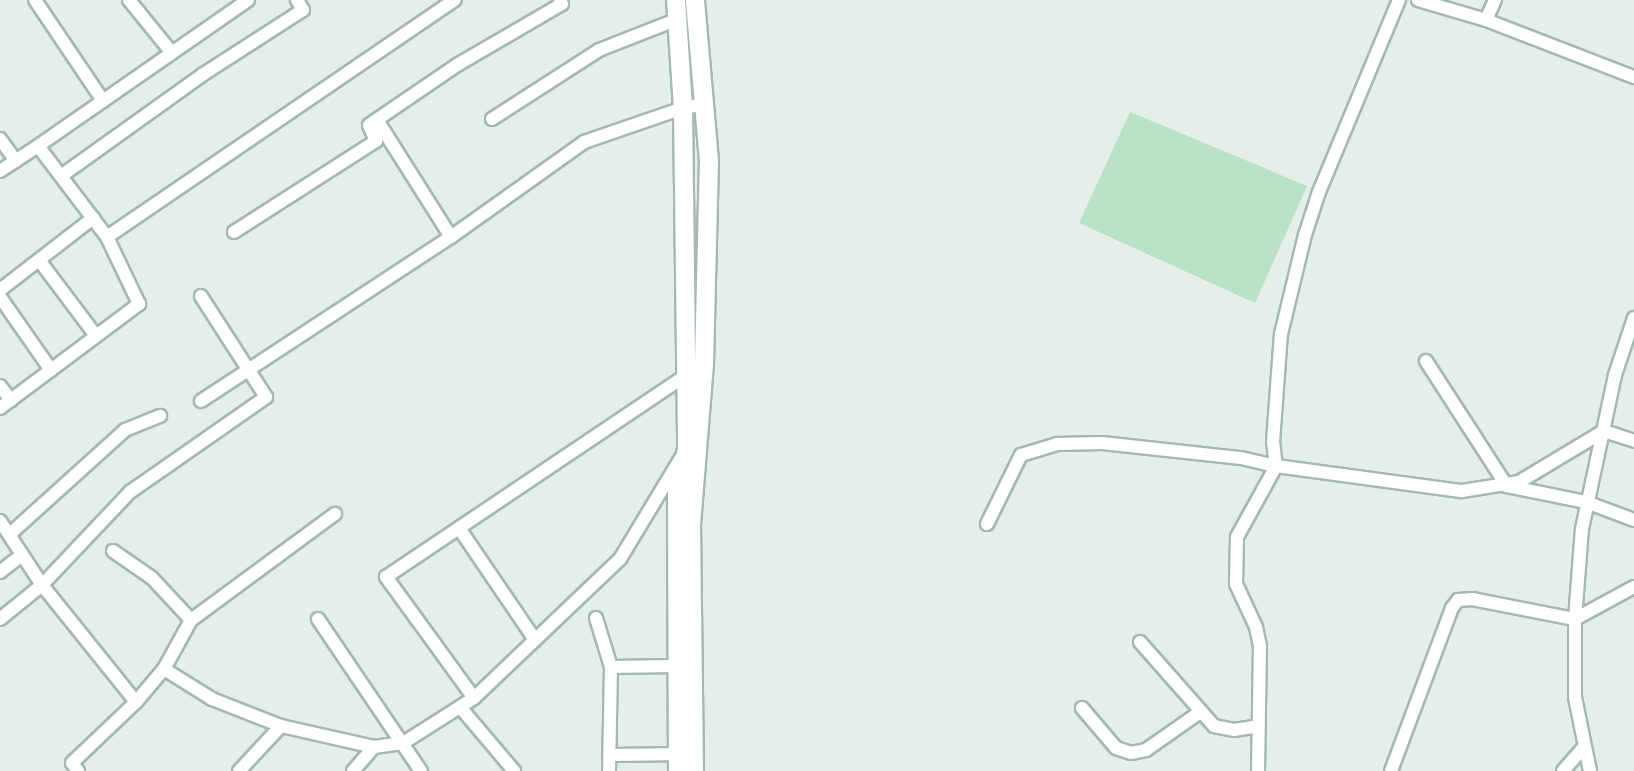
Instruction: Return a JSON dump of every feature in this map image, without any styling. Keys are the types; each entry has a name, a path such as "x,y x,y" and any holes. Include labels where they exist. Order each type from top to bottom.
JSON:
{"street":[{"path":"35,0 103,101"},
{"path":"129,0 172,53"},
{"path":"0,171 248,0"},
{"path":"61,177 202,75 303,10 297,0"},
{"path":"107,237 455,0"},
{"path":"234,232 376,141 369,125 376,120 457,65 562,4 560,0"},
{"path":"676,0 683,108 686,375 692,448 683,759"},
{"path":"694,771 683,759 676,666 677,492 692,448 704,364 708,213 705,104 695,0"},
{"path":"1258,771 1260,646 1256,627 1236,584 1234,558 1237,537 1276,466 1273,442 1281,334 1289,294 1319,192 1399,0"},
{"path":"1418,0 1486,20 1634,78"},
{"path":"1486,20 1494,0"},
{"path":"492,120 599,50 677,19"},
{"path":"201,401 451,237 584,142 683,108 705,104"},
{"path":"376,120 451,237"},
{"path":"0,139 16,161"},
{"path":"0,386 5,404 139,304 107,237 38,146"},
{"path":"0,290 93,218"},
{"path":"39,260 96,337"},
{"path":"0,619 42,585 130,492 266,397 201,296"},
{"path":"0,297 51,370"},
{"path":"1590,771 1583,748 1575,697 1575,619 1586,502 1615,375 1634,318"},
{"path":"1426,361 1507,486 1586,502 1634,520"},
{"path":"474,698 386,577 704,364"},
{"path":"10,534 125,430 159,416"},
{"path":"987,524 1015,461 1030,450 1040,447 1102,443 1241,458 1276,466 1445,491 1507,486 1519,482 1604,430"},
{"path":"1604,430 1634,441"},
{"path":"164,669 212,699 281,726 374,747 403,743 474,698 621,559 692,448"},
{"path":"72,768 164,669 191,620 335,514"},
{"path":"0,521 42,585 136,702"},
{"path":"459,528 535,640"},
{"path":"113,551 152,578 191,620"},
{"path":"0,572 22,555"},
{"path":"1391,771 1452,608 1458,600 1472,599 1575,619 1634,587"},
{"path":"596,618 611,667 609,771"},
{"path":"318,619 421,771"},
{"path":"1140,642 1200,712 1220,729 1259,726"},
{"path":"611,667 676,666"},
{"path":"460,707 514,771"},
{"path":"1082,708 1116,748 1131,753 1146,750 1200,712"},
{"path":"244,769 281,726"},
{"path":"353,771 374,747"},
{"path":"1563,771 1583,748"},
{"path":"611,755 683,759"}],"green space":[{"path":"1130,112 1307,186 1255,303 1079,223"}]}
